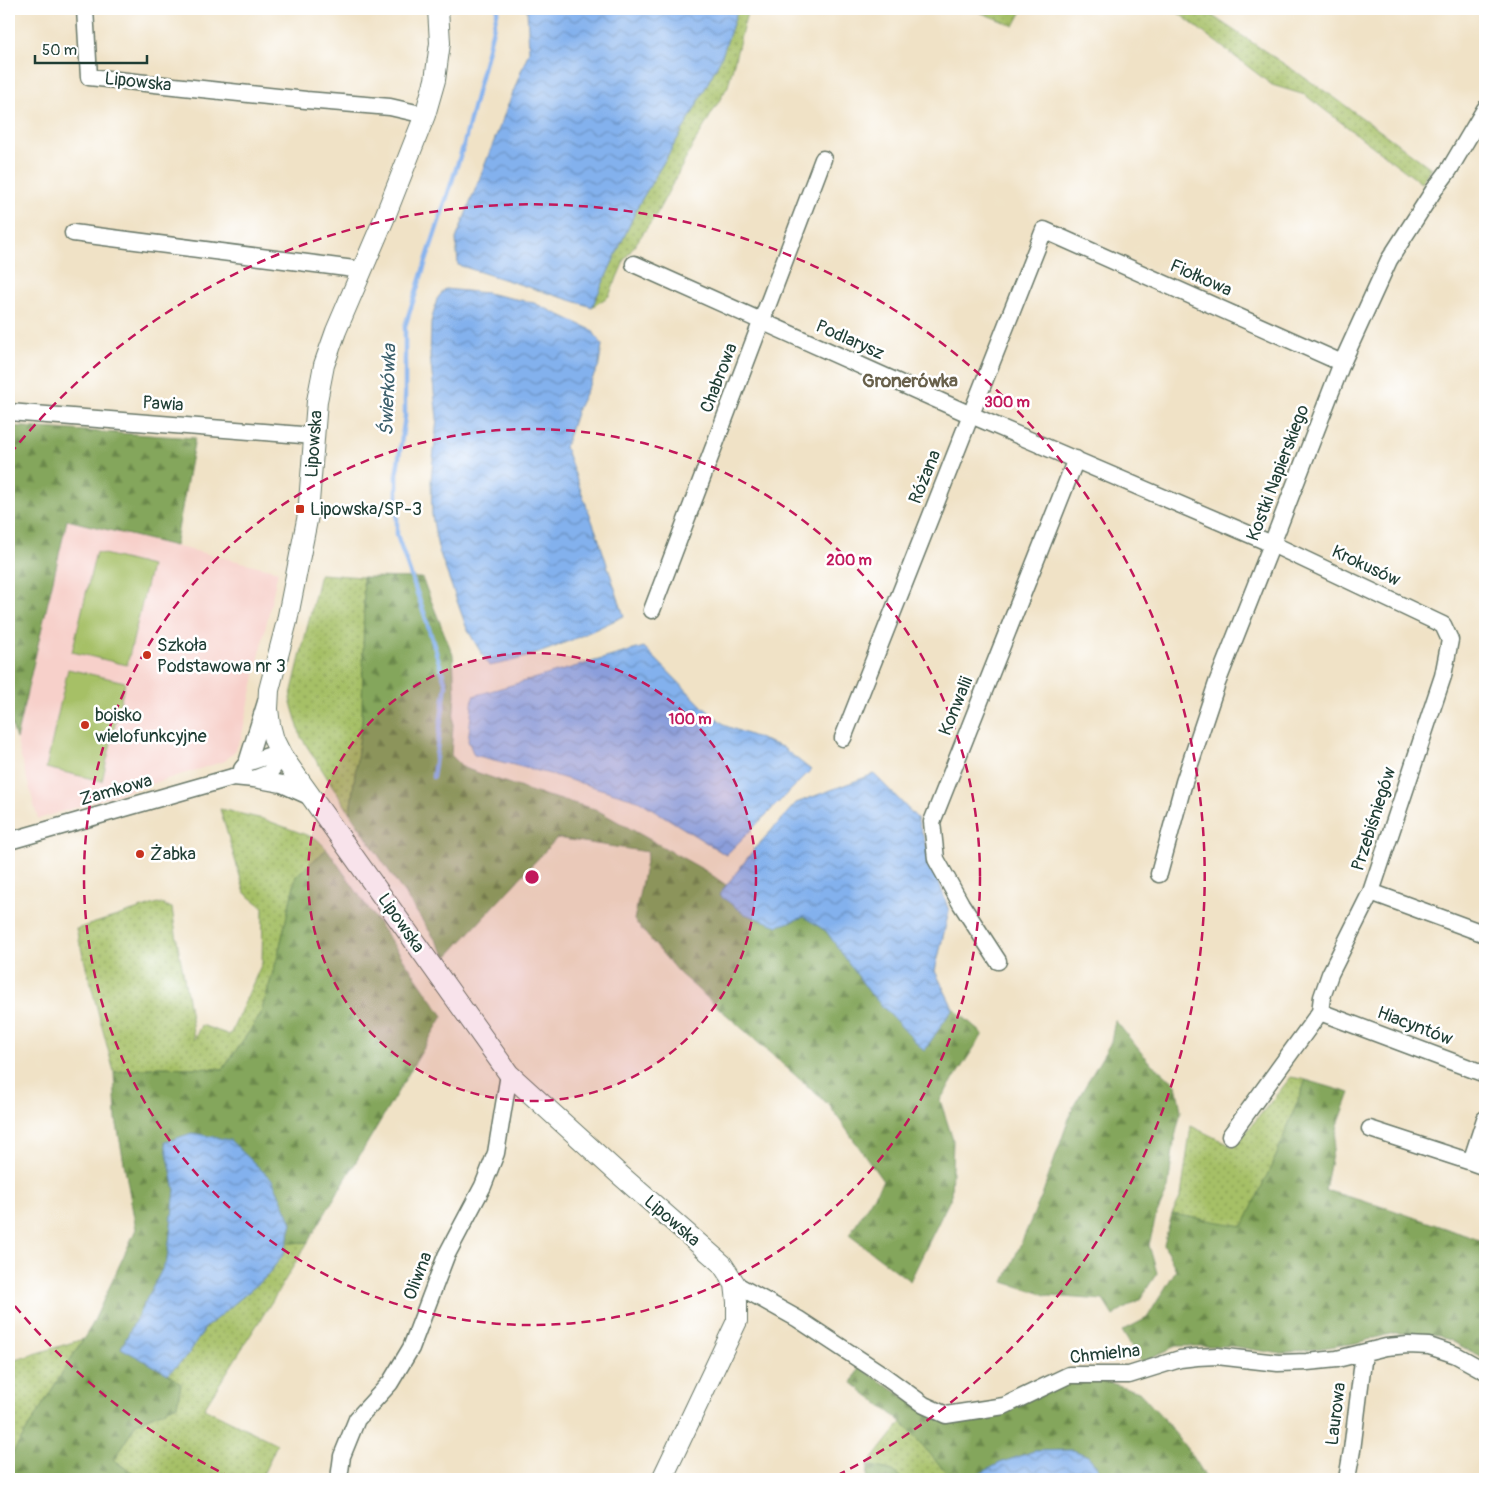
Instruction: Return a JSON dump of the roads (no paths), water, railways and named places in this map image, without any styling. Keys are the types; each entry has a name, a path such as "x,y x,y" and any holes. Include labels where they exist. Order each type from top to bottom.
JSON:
{"street":[{"name":"Lipowska","path":"85,9 89,77 390,107 425,115"},
{"name":"Lipowska","path":"438,9 440,43 435,80 425,115 324,364 317,401 306,524 287,621 269,690 268,709 270,724 274,740 281,754 508,1074 618,1174 722,1264 735,1284 737,1321 662,1479"},
{"name":"Kostki Napierskiego","path":"1159,874 1184,782 1217,683 1342,363 1389,260 1449,170 1485,109"},
{"name":"Chabrowa","path":"652,610 823,160"},
{"name":"Fiołkowa","path":"1044,230 1342,363"},
{"name":"Różana","path":"842,738 1044,230"},
{"path":"73,233 362,270"},
{"name":"Podlarysz","path":"634,264 971,415 1076,458 1272,544"},
{"name":"Pawia","path":"9,412 314,436"},
{"name":"Konwalii","path":"998,961 961,904 936,860 932,822 1076,458"},
{"name":"Krokusów","path":"1272,544 1443,625"},
{"name":"Przebiśniegów","path":"1325,1014 1322,997 1330,974 1371,892 1443,676 1450,640 1443,625"},
{"path":"247,764 269,690"},
{"path":"254,779 269,773 281,754"},
{"name":"Zamkowa","path":"233,777 247,764 281,754"},
{"name":"Zamkowa","path":"9,841 233,777 282,784 311,797"},
{"path":"1371,892 1485,934"},
{"path":"1230,1136 1325,1014"},
{"name":"Hiacyntów","path":"1325,1014 1485,1074"},
{"name":"Oliwna","path":"339,1479 342,1456 357,1419 390,1383 411,1348 446,1256 484,1186 496,1153 508,1074"},
{"path":"1370,1130 1478,1164 1485,1118"},
{"name":"Chmielna","path":"735,1284 798,1319 880,1373 924,1405 946,1415 1004,1406 1069,1375 1129,1375 1180,1359 1197,1357 1217,1356 1278,1363 1336,1359 1400,1346 1429,1346 1456,1355 1485,1371"},
{"name":"Laurowa","path":"1347,1479 1364,1353"}],"water":[{"path":"527,9 738,9 722,56 688,121 639,204 592,307 458,265 456,239 529,51"},
{"path":"445,289 487,293 534,303 592,330 602,345 599,365 577,410 565,447 624,616 541,652 489,666 467,629 438,548 432,515 431,481 437,418 430,357 431,322 437,299"},
{"path":"644,647 703,707 726,726 782,747 811,770 726,855 638,800 550,774 474,755 468,741 473,696"},
{"path":"874,774 917,818 949,911 935,971 953,1008 924,1051 870,993 826,931 804,917 778,926 745,914 719,895 752,852 796,803"},
{"path":"192,1133 230,1140 273,1181 292,1223 284,1254 264,1279 205,1328 188,1355 168,1374 121,1348 167,1260 175,1190 165,1142"},
{"path":"1073,1450 1088,1456 1107,1479 970,1479 1000,1463 1034,1451"}],"waterway":[{"name":"Świerkówka","path":"433,777 446,685 397,535 397,470 405,417 405,326 464,144 498,9"}],"place":[{"name":"Lipowska/SP-3","path":"300,509"},
{"name":"Szkoła Podstawowa nr 3","path":"147,655"},
{"name":"boisko wielofunkcyjne","path":"85,725"},
{"name":"Żabka","path":"140,854"}],"district":[{"name":"Gronerówka","path":"910,381"}]}
